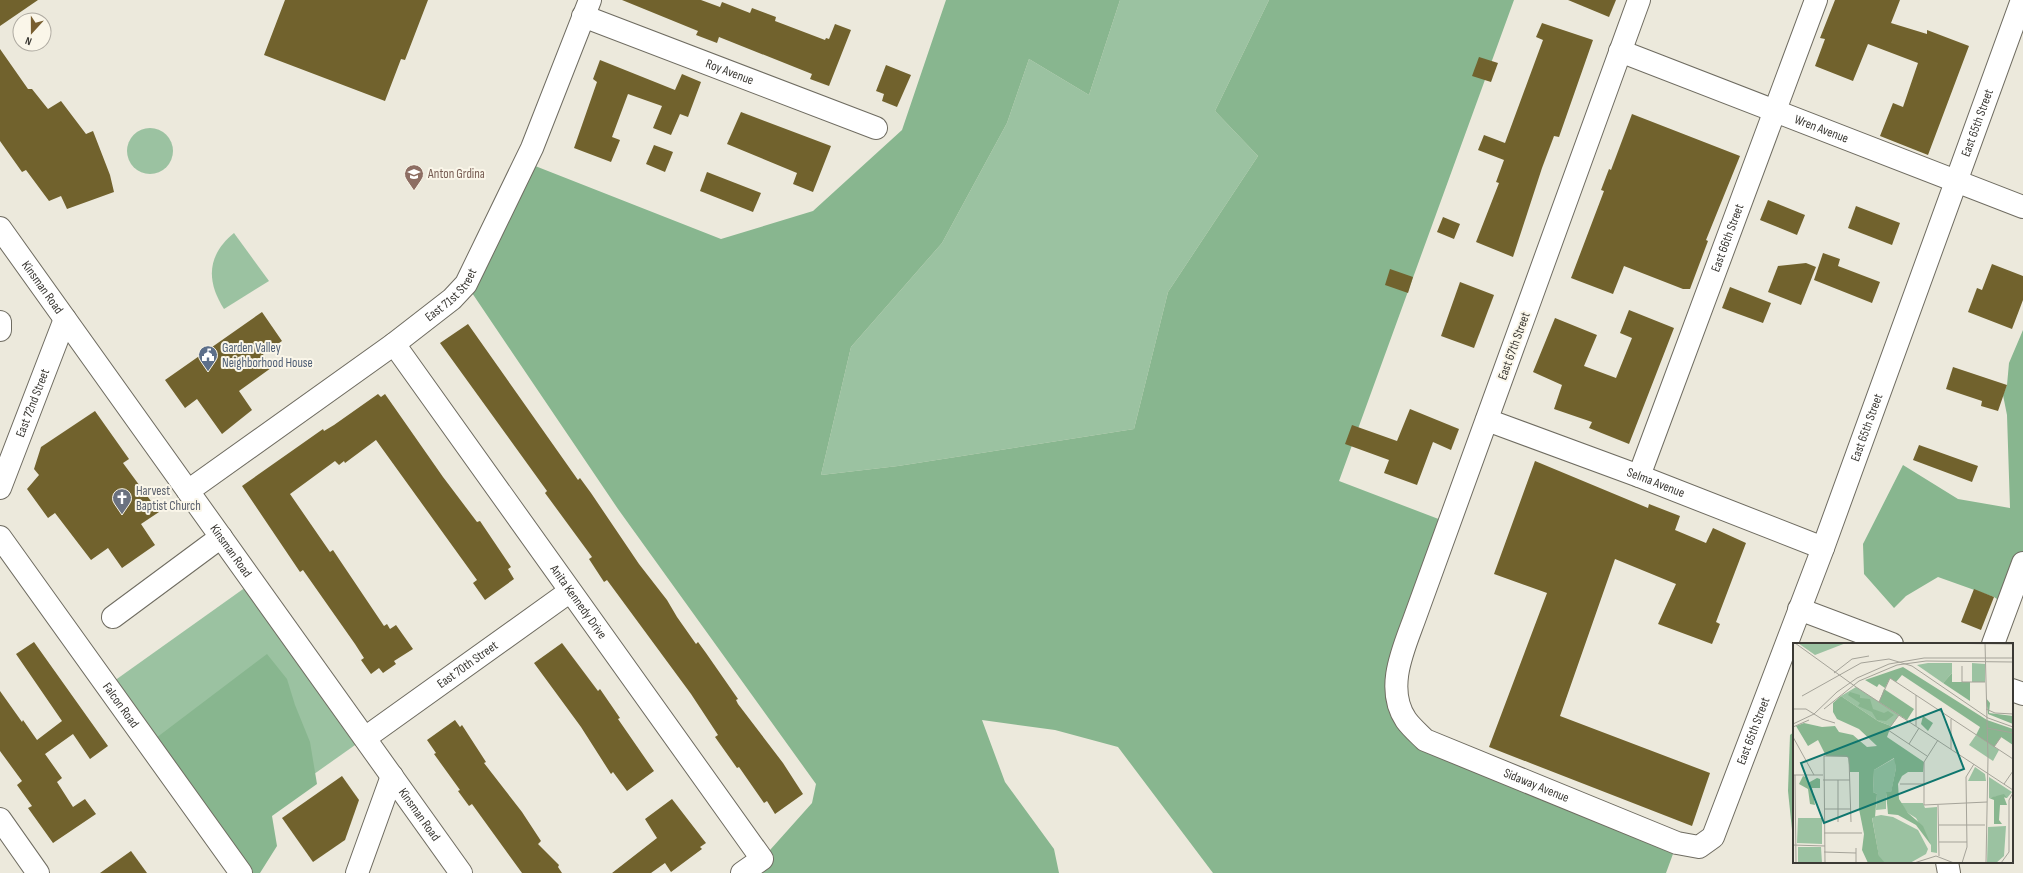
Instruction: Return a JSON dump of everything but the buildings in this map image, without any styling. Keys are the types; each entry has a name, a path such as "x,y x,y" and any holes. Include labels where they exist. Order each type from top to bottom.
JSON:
{"street":[{"name":"East 67th Street","path":"1396,694 1399,663 1639,0"},
{"name":"East 66th Street","path":"1639,476 1816,0"},
{"name":"East 65th Street","path":"1699,847 1713,837 1823,548 2022,0"},
{"name":"Roy Avenue","path":"586,8 876,128"},
{"name":"East 71st Street","path":"188,491 394,344 452,299 466,284 532,148 586,8"},
{"name":"Wren Avenue","path":"1620,51 2023,207"},
{"name":"Kinsman Road","path":"0,228 461,873"},
{"name":"East 72nd Street","path":"0,488 65,319"},
{"path":"0,322 0,330"},
{"name":"Anita Kennedy Drive","path":"394,344 569,592 762,859 742,873"},
{"name":"Selma Avenue","path":"1487,420 1639,476 1823,548"},
{"name":"Falcon Road","path":"0,537 241,873"},
{"path":"113,617 221,538"},
{"path":"1993,643 2023,563"},
{"name":"East 70th Street","path":"365,738 569,592"},
{"path":"1799,609 1889,643"},
{"path":"2013,690 2023,694"},
{"name":"Sidaway Avenue","path":"1396,694 1406,720 1425,740 1677,843 1699,847"},
{"path":"357,873 392,776"},
{"path":"0,819 38,873"},
{"path":"1947,863 1948,873"}],"green space":[{"path":"946,0 1120,0 1089,95 1029,59 1007,123 942,243 851,347 821,475 898,466 1134,429 1168,292 1258,156 1215,111 1269,0 1514,0 1339,481 1449,523 1399,663 1406,720 1677,843 1666,873 1213,873 1118,747 1055,730 982,720 1005,782 1054,849 1059,873 742,873 762,859 812,803 816,784 618,509 466,284 525,162 721,239 813,211 902,130"},
{"path":"1120,0 1269,0 1215,111 1258,156 1168,292 1134,429 898,466 821,475 851,347 942,243 1007,123 1029,59 1089,95"},
{"path":"150,128 163,132 169,138 173,151 169,164 163,170 150,174 137,170 131,164 127,151 131,138 137,132"},
{"path":"234,233 269,281 224,309 214,288 212,269 214,259 219,250 225,241"},
{"path":"2023,330 2023,580 2003,603 1994,597 1938,577 1906,596 1894,608 1864,574 1863,544 1903,465 1958,499 2010,508 2007,415 2003,395 2007,385 2009,363"},
{"path":"253,582 365,738 218,842 107,686"},
{"path":"267,654 287,679 295,705 310,742 317,784 272,816 277,846 260,873 248,873 156,738"},
{"path":"1793,733 1793,830 1788,791 1790,735"}],"place":[{"name":"Anton Grdina","path":"414,191"},
{"name":"Garden Valley Neighborhood House","path":"208,372"},
{"name":"Harvest Baptist Church","path":"122,515"}]}
